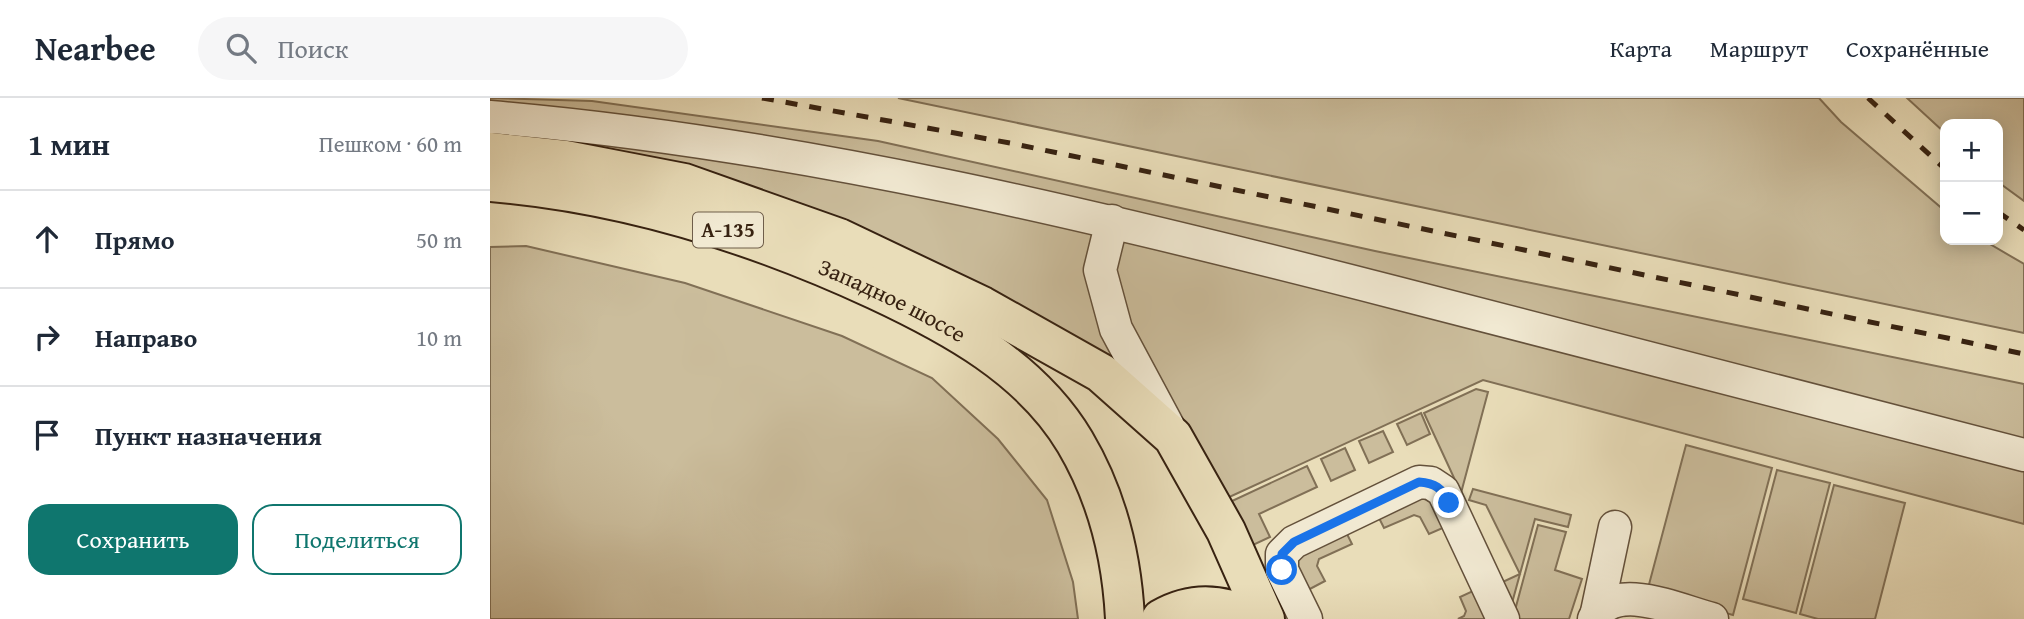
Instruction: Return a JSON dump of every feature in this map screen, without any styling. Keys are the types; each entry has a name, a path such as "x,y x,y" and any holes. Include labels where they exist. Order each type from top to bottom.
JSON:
{"highway":[{"path":"490,152 565,160 684,183 839,239 982,306 1101,373 1173,437 1226,531 1265,619"},
{"name":"Западное шоссе","path":"490,182 599,196 693,219 819,264 951,327 1007,365 1074,441 1099,490 1115,542 1125,619"},
{"path":"1161,619 1178,610 1205,605 1232,609 1254,619"}],"lane":[{"path":"490,117 562,123 876,169 1112,221 2024,454"},
{"path":"1112,221 1100,270 1116,329 1173,437"},
{"path":"1306,619 1282,570 1282,554 1294,542 1419,482 1431,483 1443,491 1503,619"},
{"path":"1595,616 1615,527"},
{"path":"1595,616 1621,598 1712,619"}],"shaded area":[{"path":"490,98 592,101 878,141 1375,251 2024,384 2024,524 1483,380 1225,499 1112,363 490,139"},
{"path":"898,98 1819,98 1841,122 1940,207 1940,245 1992,245 2024,264 2024,333"},
{"path":"1907,98 2024,98 2024,201 2003,186 2003,119 1940,119 1940,128"},
{"path":"526,246 685,283 842,336 932,378 998,439 1047,500 1073,582 1078,619 490,619 490,247"},
{"path":"1476,389 1488,392 1461,493 1424,413"},
{"path":"1421,413 1430,434 1407,445 1397,424"},
{"path":"1383,431 1393,452 1369,463 1359,441"},
{"path":"1686,445 1772,468 1733,615 1647,592"},
{"path":"1345,448 1355,470 1331,481 1321,459"},
{"path":"1307,466 1317,487 1259,514 1270,537 1253,545 1232,501"},
{"path":"1777,470 1830,483 1796,613 1743,599"},
{"path":"1834,485 1905,503 1875,619 1818,619 1800,614"},
{"path":"1473,489 1571,515 1568,527 1535,519 1520,574 1486,505 1469,500"},
{"path":"1423,498 1434,504 1445,527 1429,534 1420,517 1414,515 1384,528 1378,516"},
{"path":"1538,525 1566,532 1555,570 1582,579 1569,619 1516,619 1514,614"},
{"path":"1346,532 1352,544 1319,559 1317,566 1325,581 1306,591 1297,571 1297,560 1304,552"},
{"path":"1520,574 1509,614 1496,585"},
{"path":"1475,590 1486,619 1458,619 1464,616 1466,611 1460,597"}],"railway":[{"path":"762,98 1010,143 2024,354"},
{"path":"1868,98 1940,164"},
{"path":"2003,215 2024,230"}],"route":[{"path":"1282,570 1282,554 1294,542 1419,482 1431,483 1443,491 1449,503"}]}
